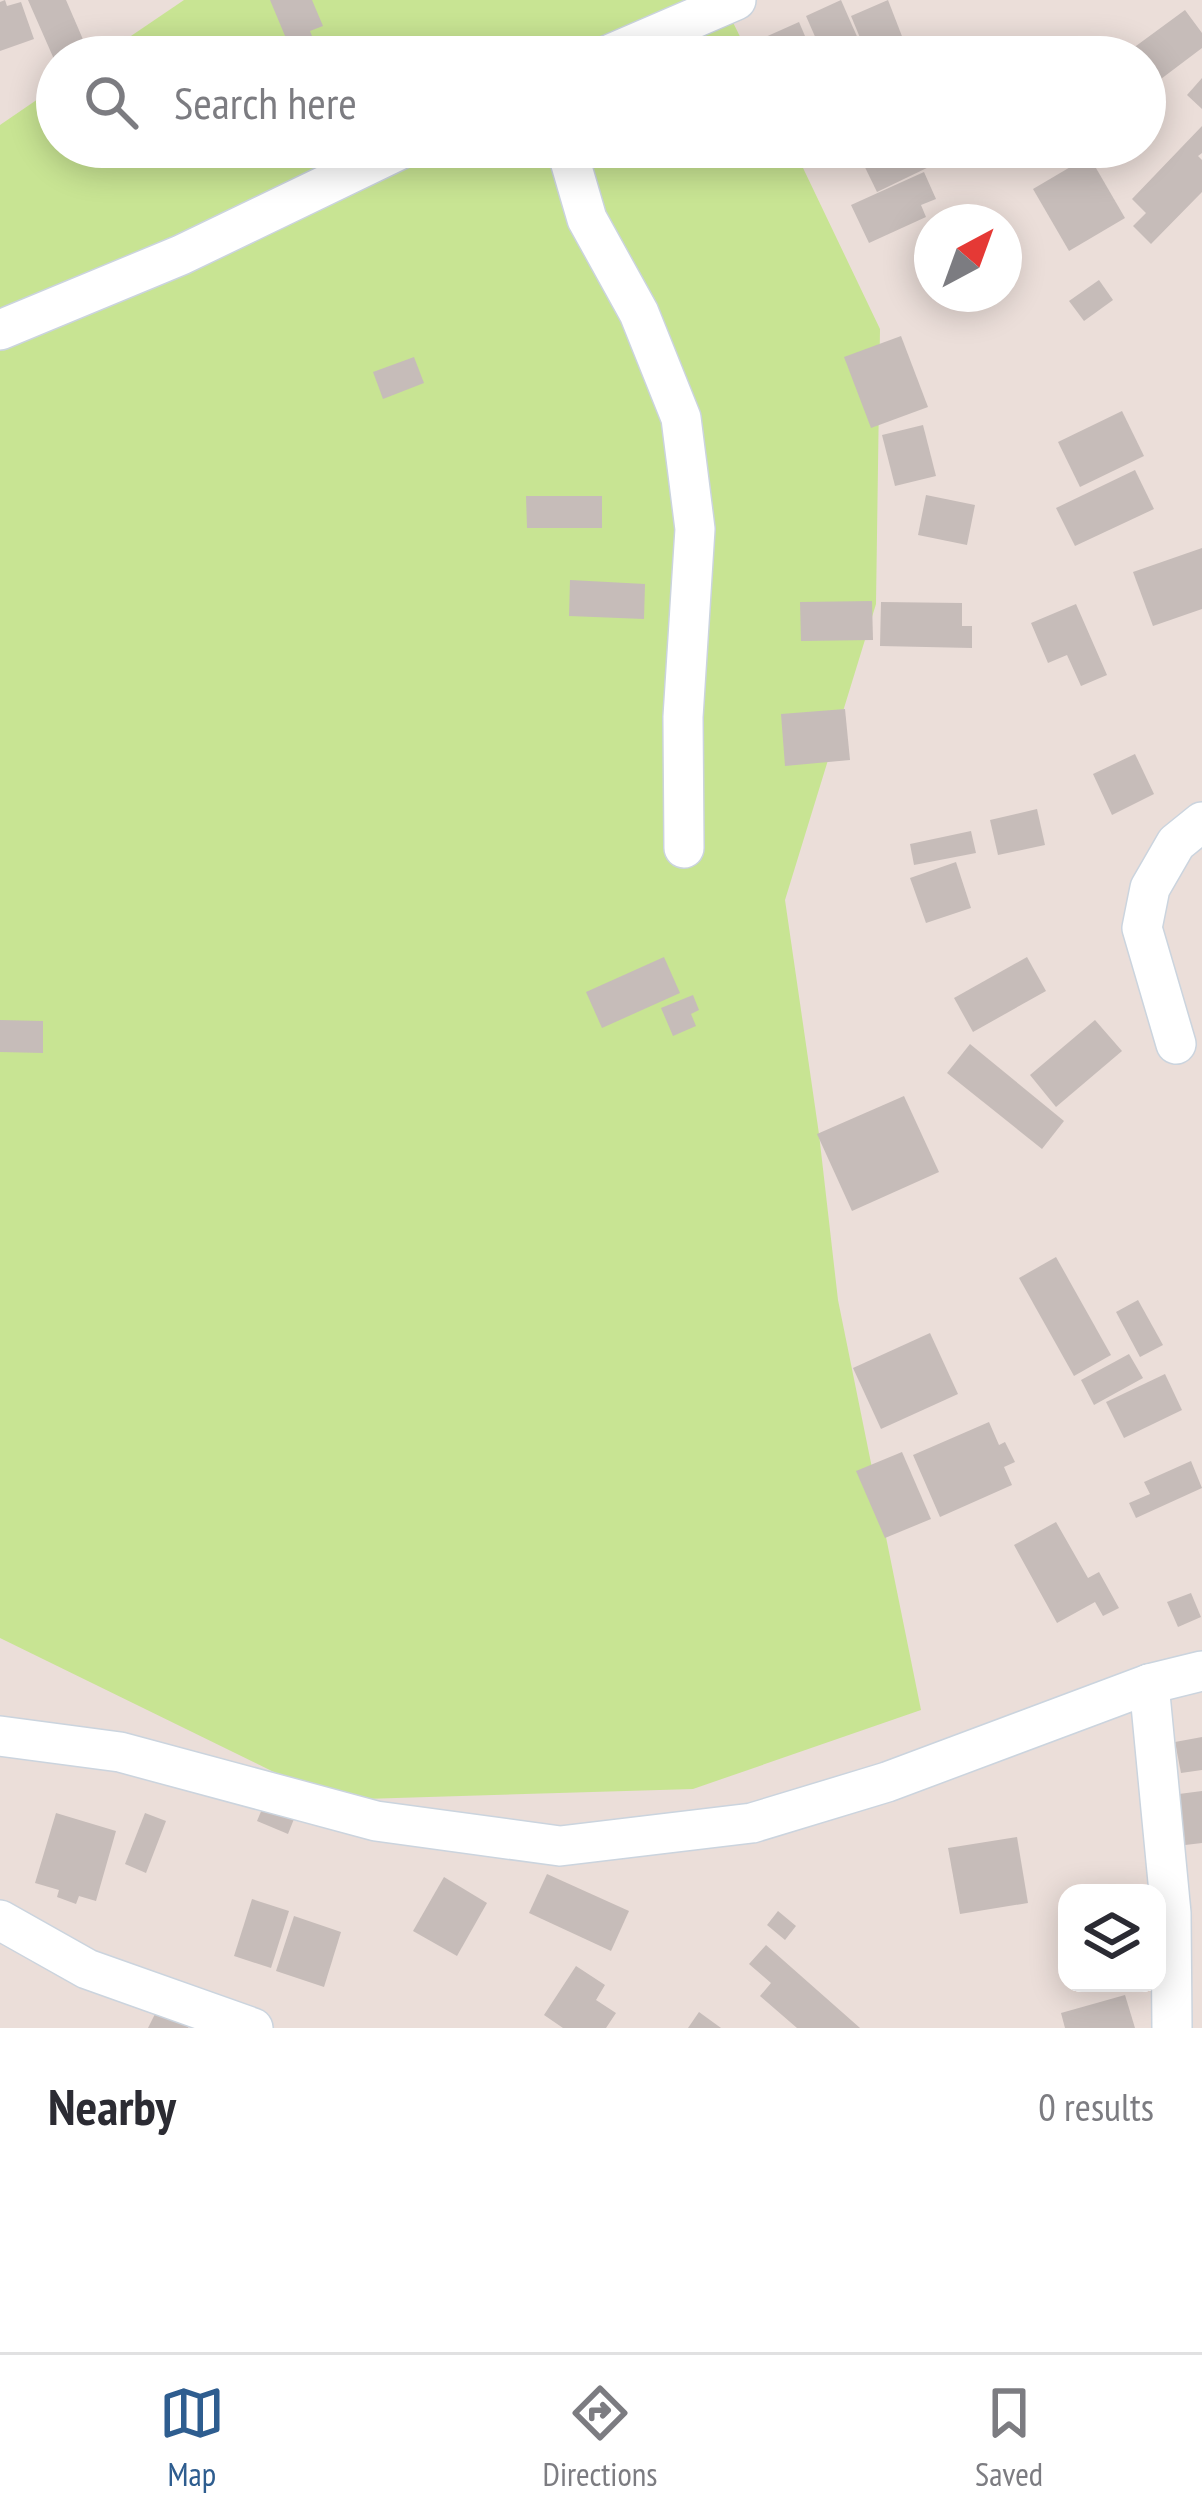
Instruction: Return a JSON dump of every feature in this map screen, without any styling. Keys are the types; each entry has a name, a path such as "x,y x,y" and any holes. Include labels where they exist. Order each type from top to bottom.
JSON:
{"street":[{"path":"653,36 736,0"},
{"path":"0,330 181,255 361,168"},
{"path":"572,168 587,219 639,314 681,418 695,530 682,717 684,848"},
{"path":"1176,1044 1142,928 1150,888 1176,843 1202,822"},
{"path":"0,1736 120,1752 376,1821 560,1846 752,1823 887,1782 1149,1684 1202,1671"},
{"path":"1149,1684 1172,1913 1172,2028"},
{"path":"0,1920 87,1969 253,2028"}],"green space":[{"path":"184,0 722,0 740,36 131,36"},
{"path":"36,100 36,168 803,168 880,329 876,604 785,900 838,1300 921,1710 693,1789 331,1800 0,1638 0,125"}],"building":[{"path":"5,0 7,6 21,2 34,39 0,51 0,2"},
{"path":"28,0 66,0 82,36 44,36"},
{"path":"270,0 312,0 323,26 310,31 312,36 285,36"},
{"path":"841,0 857,36 815,36 806,16"},
{"path":"888,0 902,36 859,36 851,16"},
{"path":"1185,10 1202,33 1202,48 1166,75 1166,36 1150,36"},
{"path":"799,22 805,36 768,36"},
{"path":"1202,78 1202,109 1187,95"},
{"path":"1202,126 1198,156 1202,192 1151,244 1133,226 1146,213 1132,199"},
{"path":"865,168 927,168 877,192"},
{"path":"1069,168 1096,168 1125,218 1069,251 1033,189"},
{"path":"924,172 936,199 914,204 914,222 869,243 851,205"},
{"path":"1099,280 1113,300 1084,321 1069,301"},
{"path":"901,336 928,407 871,428 844,357"},
{"path":"414,357 424,383 383,399 373,372"},
{"path":"1122,411 1144,456 1080,487 1058,442"},
{"path":"923,425 936,476 895,486 882,435"},
{"path":"1135,470 1154,509 1075,546 1056,508"},
{"path":"926,495 975,505 967,545 918,535"},
{"path":"526,496 602,496 602,528 527,528"},
{"path":"1202,548 1202,609 1153,626 1133,572"},
{"path":"570,580 645,584 644,619 569,616"},
{"path":"872,601 873,640 801,641 800,602"},
{"path":"881,602 962,603 962,626 972,626 972,648 880,646"},
{"path":"1076,604 1107,675 1081,686 1067,655 1048,663 1031,623"},
{"path":"845,709 850,760 785,766 781,714"},
{"path":"1135,754 1154,794 1112,815 1093,774"},
{"path":"1037,809 1045,845 998,855 990,820"},
{"path":"971,831 976,853 914,865 910,844"},
{"path":"956,862 971,908 926,923 910,878"},
{"path":"664,957 680,993 602,1028 586,992"},
{"path":"1027,957 1046,991 973,1032 954,998"},
{"path":"693,995 699,1010 691,1014 696,1026 673,1036 661,1008"},
{"path":"0,1020 43,1021 43,1053 0,1052"},
{"path":"1095,1020 1122,1051 1056,1107 1030,1075"},
{"path":"970,1044 1064,1121 1042,1149 947,1073"},
{"path":"904,1096 939,1172 852,1211 817,1134"},
{"path":"1056,1257 1111,1355 1074,1376 1019,1278"},
{"path":"1138,1300 1163,1345 1140,1357 1116,1312"},
{"path":"930,1333 958,1394 881,1429 853,1368"},
{"path":"1129,1354 1143,1378 1094,1405 1081,1380"},
{"path":"1165,1374 1182,1410 1124,1438 1106,1402"},
{"path":"989,1422 999,1445 1005,1442 1015,1462 1004,1467 1012,1485 940,1517 913,1455"},
{"path":"902,1452 931,1519 885,1538 856,1471"},
{"path":"1191,1461 1202,1488 1136,1518 1129,1503 1150,1494 1144,1482"},
{"path":"1056,1522 1088,1578 1099,1572 1119,1608 1103,1616 1095,1602 1057,1623 1014,1545"},
{"path":"1191,1593 1201,1617 1178,1627 1167,1602"},
{"path":"1202,1737 1202,1770 1181,1773 1175,1742"},
{"path":"1202,1791 1202,1843 1185,1845 1179,1794"},
{"path":"265,1802 296,1814 288,1834 257,1821"},
{"path":"56,1813 116,1831 96,1901 79,1896 76,1904 57,1897 59,1890 35,1883"},
{"path":"145,1813 166,1821 146,1873 125,1864"},
{"path":"1017,1837 1028,1903 960,1914 948,1848"},
{"path":"547,1874 629,1911 611,1951 529,1913"},
{"path":"444,1877 487,1903 457,1956 413,1931"},
{"path":"252,1899 289,1911 271,1968 234,1956"},
{"path":"778,1911 796,1926 785,1940 767,1925"},
{"path":"294,1916 341,1932 324,1987 276,1971"},
{"path":"766,1945 860,2028 797,2028 760,1996 771,1983 749,1964"},
{"path":"576,1966 605,1985 596,2000 616,2013 606,2028 563,2028 544,2015"},
{"path":"1125,1995 1135,2028 1065,2028 1061,2013"},
{"path":"158,2008 190,2025 148,2028"},
{"path":"699,2012 721,2028 688,2028"}]}
